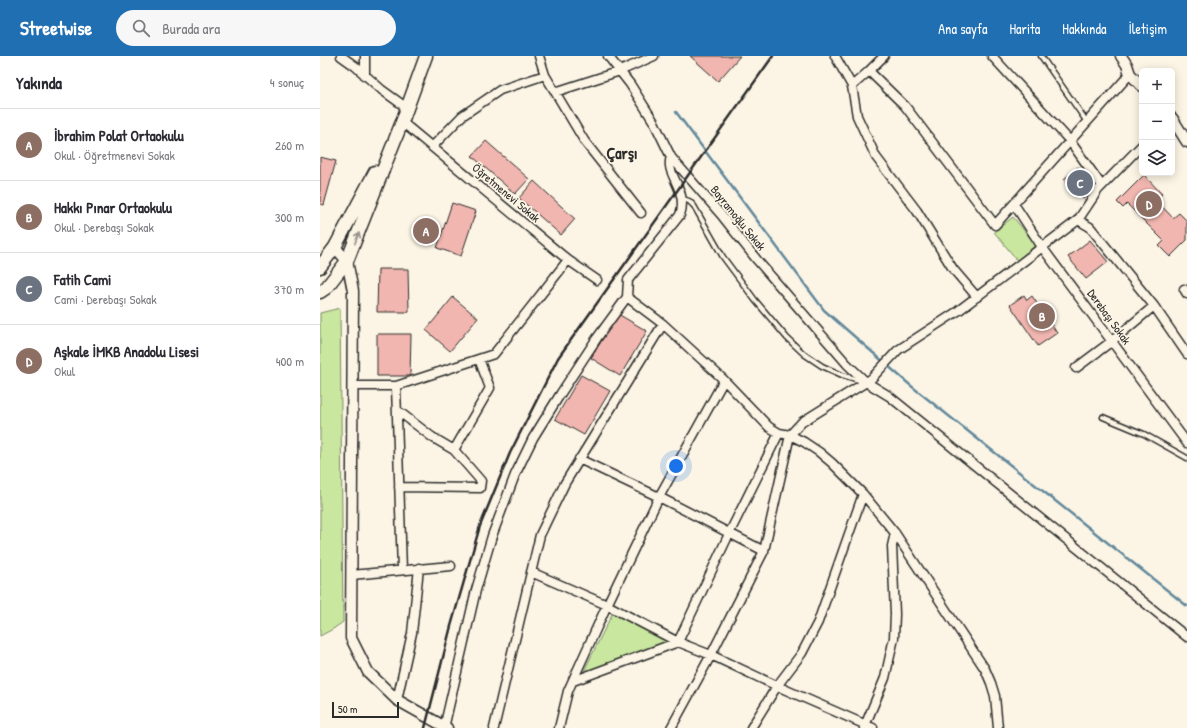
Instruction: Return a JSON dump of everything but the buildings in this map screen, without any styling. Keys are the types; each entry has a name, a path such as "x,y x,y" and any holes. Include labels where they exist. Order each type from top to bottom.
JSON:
{"main road":[{"path":"320,292 326,288 347,261 402,122 426,56"},
{"path":"320,268 335,247 402,122"}],"street":[{"path":"341,56 382,90 407,108"},
{"path":"365,56 365,76"},
{"path":"539,56 545,75 585,142 641,213"},
{"name":"Bayramoğlu Sokak","path":"608,56 630,84 654,122 671,157 723,217 804,316 847,364 889,396 1187,637"},
{"path":"555,92 620,71 654,56"},
{"path":"835,56 852,86 857,116 876,156 917,211 953,269 977,297"},
{"path":"852,86 869,72 884,56"},
{"path":"992,56 1070,141 1102,186"},
{"path":"1121,56 1127,65 1130,74 1139,83"},
{"path":"869,72 905,106 994,225 1130,74"},
{"path":"432,147 462,116 500,90 545,75"},
{"name":"Öğretmenevi Sokak","path":"402,122 568,260 597,280"},
{"path":"1175,123 1187,142"},
{"path":"671,728 711,655 764,551 790,435 802,422 869,381 898,350 958,311 1078,220 1098,190 1139,148"},
{"path":"335,247 347,261 353,292 350,638 368,672 397,700 445,727 476,590 490,541 515,474 533,438 561,393 597,338 627,297 628,280 677,220 682,209 683,199 670,168 669,163 671,157"},
{"name":"Derebaşı Sokak","path":"1014,204 1042,247 1187,443"},
{"path":"1078,220 1090,227 1154,306 1187,354"},
{"path":"352,386 396,386 494,354 568,260"},
{"path":"627,297 663,324 724,380 761,421 779,433 790,435 819,452 863,494 895,533 985,669 995,696 998,728"},
{"path":"1076,368 1112,341 1154,306"},
{"path":"494,728 540,535 565,483 663,324"},
{"path":"454,450 490,388 479,359"},
{"path":"559,728 568,691 607,605 659,497 724,380"},
{"path":"396,386 402,570"},
{"path":"397,410 432,437 454,450 482,481 480,488 399,487"},
{"path":"573,681 678,642 779,433"},
{"path":"580,459 659,497 764,551"},
{"path":"751,728 777,686 802,653 818,622 863,494"},
{"path":"531,572 607,605 678,642 711,655 868,727 885,678 894,638 895,614 892,546 895,533"},
{"path":"351,575 451,566"},
{"path":"397,700 412,633 419,568"}],"lane":[{"path":"1041,56 1086,122"},
{"path":"683,199 689,201 694,206 723,257 755,300 787,338 804,354 822,366 842,375 869,381"},
{"path":"1103,417 1144,434 1187,458"}],"green space":[{"path":"1013,217 1036,245 1017,260 994,232"},
{"path":"340,308 343,622 320,636 320,313"},
{"path":"613,612 667,640 667,644 587,673 584,671"}],"waterway":[{"path":"676,112 824,310 910,385 1187,606"}],"railway":[{"path":"425,728 451,626 480,526 510,453 558,358 773,56"}],"place":[{"name":"Fatih Cami","path":"1080,183"},
{"name":"Aşkale İMKB Anadolu Lisesi","path":"1149,204"},
{"name":"İbrahim Polat Ortaokulu","path":"426,231"},
{"name":"Hakkı Pınar Ortaokulu","path":"1042,316"}],"district":[{"name":"Çarşı","path":"622,153"}]}
